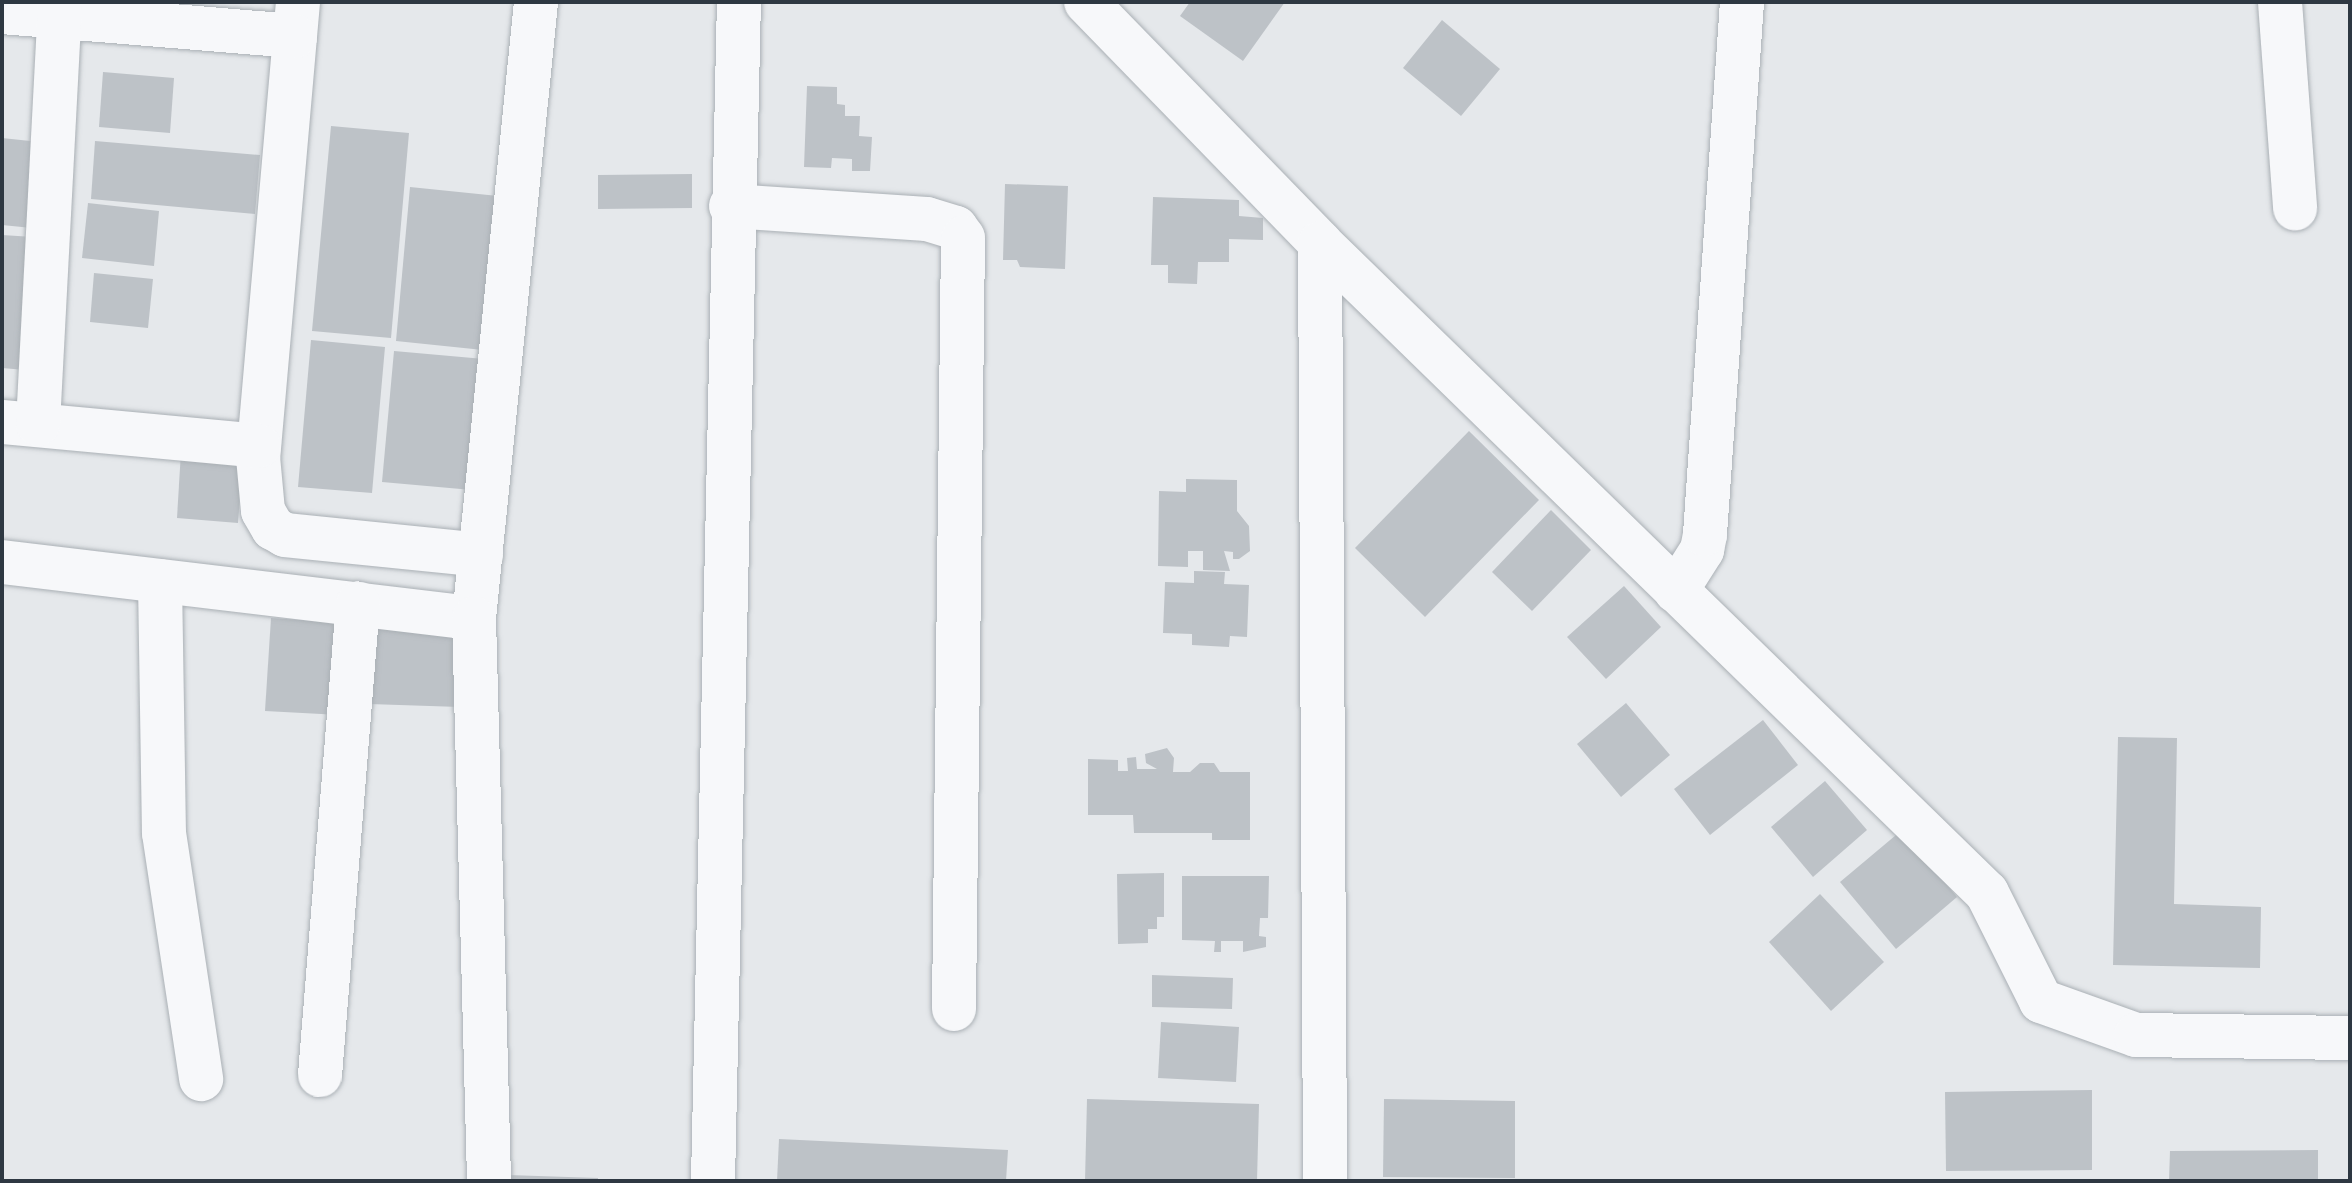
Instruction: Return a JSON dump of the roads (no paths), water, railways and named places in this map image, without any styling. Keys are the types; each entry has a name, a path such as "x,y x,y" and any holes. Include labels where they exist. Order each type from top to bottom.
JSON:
{"street":[{"path":"489,1181 474,618 536,2"},
{"path":"713,1181 731,206 739,2"},
{"path":"1086,2 1320,243 1987,893 2041,1001 2136,1035 2350,1038"},
{"path":"1676,591 1702,550 1705,534 1742,2"},
{"path":"2280,2 2295,208"},
{"path":"2,12 59,10 297,19 259,446 263,511 273,528 285,535 481,555"},
{"path":"59,10 20,423 259,446"},
{"path":"731,206 927,219 956,228 963,238 954,1009"},
{"path":"1320,243 1325,1181"},
{"path":"2,562 474,618"},
{"path":"160,581 164,833 201,1079"},
{"path":"320,1075 358,604"}]}
